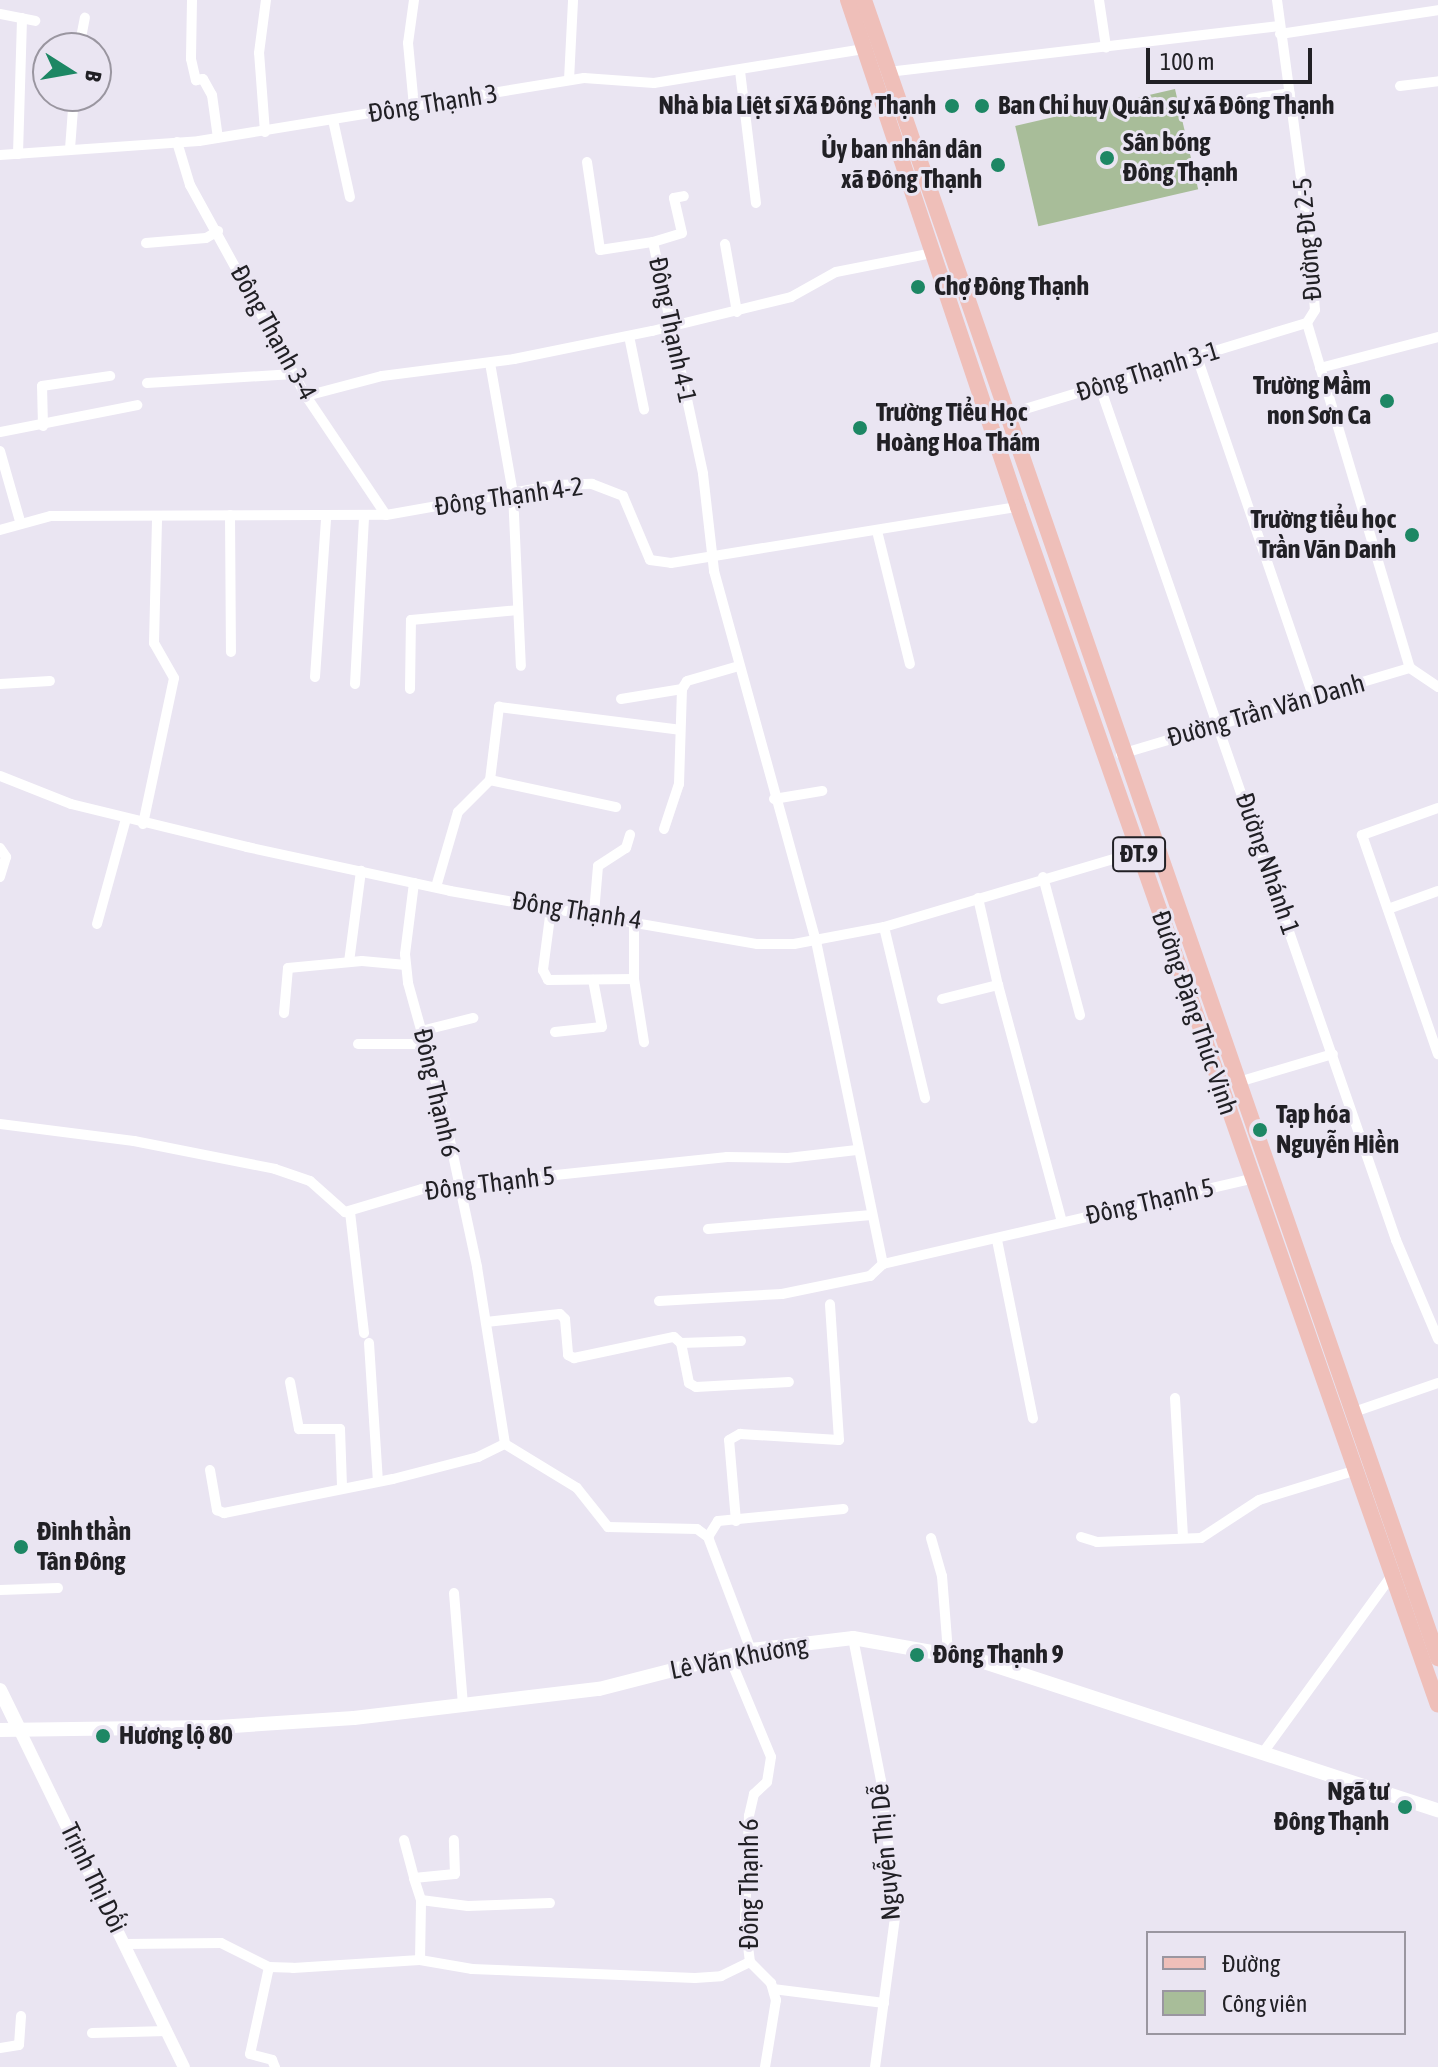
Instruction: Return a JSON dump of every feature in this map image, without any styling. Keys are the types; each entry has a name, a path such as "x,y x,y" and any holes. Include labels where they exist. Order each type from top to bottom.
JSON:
{"main road":[{"name":"Đường Đặng Thúc Vịnh","path":"848,0 888,72 997,418 1018,507 1235,1083 1438,1658"},
{"name":"Đường Đặng Thúc Vịnh","path":"870,4 871,46 933,253 1121,754 1146,849 1252,1179 1390,1578 1438,1705"},
{"name":"Lê Văn Khương","path":"0,1730 289,1724 599,1689 751,1650 853,1638 948,1653 1265,1750 1438,1810"},
{"name":"Trịnh Thị Dối","path":"0,1690 19,1729"}],"street":[{"path":"192,0 191,59 196,80 203,79 212,95 218,138"},
{"path":"265,132 259,53 266,0"},
{"path":"414,0 408,43 414,106"},
{"path":"569,80 573,0"},
{"path":"1099,0 1106,47"},
{"name":"Đường Đt 2-5","path":"1277,0 1315,310 1307,323 1410,668"},
{"path":"888,72 1438,10"},
{"path":"0,14 35,21"},
{"path":"18,154 22,18"},
{"path":"82,32 85,18"},
{"name":"Đông Thạnh 3","path":"0,155 218,138 569,80 654,83 740,71 871,46"},
{"path":"740,71 756,203"},
{"path":"1400,86 1438,81"},
{"path":"1250,99 1290,93"},
{"path":"70,149 73,112"},
{"path":"333,120 350,197"},
{"name":"Đông Thạnh 3-4","path":"177,142 190,185 306,396 386,515"},
{"name":"Đông Thạnh 4-1","path":"587,162 600,250 653,242 703,474 712,559 774,799 816,941"},
{"path":"653,242 682,233 674,198 684,196"},
{"path":"146,243 206,238 218,231"},
{"path":"725,244 737,312"},
{"path":"306,396 382,376 490,363 673,327 791,297 836,272 933,253"},
{"name":"Đông Thạnh 3-1","path":"997,418 1307,323"},
{"path":"629,336 644,409"},
{"path":"1320,368 1438,337"},
{"path":"1197,357 1314,698"},
{"path":"490,363 513,493 521,666"},
{"path":"147,383 294,374"},
{"path":"43,426 42,386 110,376"},
{"name":"Đường Nhánh 1","path":"1100,387 1396,1240 1438,1339"},
{"path":"0,432 43,426 137,405"},
{"path":"0,451 20,521"},
{"name":"Đông Thạnh 4-2","path":"0,530 20,521 157,516 364,517 513,493 592,484 623,496 636,519 650,560 712,559 1018,507"},
{"path":"230,515 231,652"},
{"path":"143,824 174,678 154,643 157,516"},
{"path":"355,684 364,517"},
{"path":"315,677 326,518"},
{"path":"877,531 910,664"},
{"path":"410,689 411,620 518,610"},
{"path":"664,829 679,784 682,689 687,681 739,666"},
{"path":"1410,668 1438,687"},
{"name":"Đường Trần Văn Danh","path":"1121,754 1410,668"},
{"path":"0,684 50,681"},
{"path":"621,699 682,689"},
{"path":"436,887 458,812 490,780 499,707 680,730"},
{"name":"Đông Thạnh 4","path":"0,776 143,824 414,883 551,909 634,919 757,944 816,941 884,927 1043,877 1146,849"},
{"path":"490,780 616,807"},
{"path":"774,799 822,791"},
{"path":"1438,808 1362,835 1433,1022 1438,1054"},
{"path":"97,924 126,819"},
{"path":"594,913 598,866 626,848 630,835"},
{"path":"0,848 6,857 0,877"},
{"path":"349,962 361,871"},
{"path":"1043,877 1080,1015"},
{"name":"Đông Thạnh 6","path":"414,883 406,965 486,1322 505,1444"},
{"path":"1388,909 1438,891"},
{"path":"978,898 998,985 1062,1222"},
{"path":"551,909 543,970 548,980 634,979"},
{"path":"634,919 634,979 644,1042"},
{"path":"884,927 925,1098"},
{"path":"816,941 883,1264"},
{"path":"284,1013 288,968 349,962 406,965"},
{"path":"555,1032 602,1027 593,980"},
{"path":"942,999 998,985"},
{"path":"421,1031 473,1018"},
{"path":"358,1044 425,1044"},
{"path":"1235,1083 1333,1054"},
{"path":"0,1124 134,1141 275,1169 310,1181 336,1208 350,1212 366,1338 378,1481"},
{"name":"Đông Thạnh 5","path":"350,1212 422,1189 727,1157 788,1158 857,1150"},
{"name":"Đông Thạnh 5","path":"659,1301 782,1294 870,1276 883,1264 1252,1179"},
{"path":"708,1229 871,1215"},
{"path":"997,1240 1033,1418"},
{"path":"736,1521 729,1440 740,1434 839,1440 830,1304"},
{"path":"486,1322 560,1314 565,1319 568,1355 574,1358 674,1337 681,1343 741,1341"},
{"path":"681,1343 684,1369 696,1387 789,1382"},
{"path":"290,1382 299,1429 340,1429 342,1486"},
{"path":"1351,1413 1438,1383"},
{"path":"1175,1398 1183,1536"},
{"path":"210,1470 220,1512 378,1481 478,1457 505,1444 577,1488 608,1527 697,1529 708,1537 751,1650"},
{"path":"1081,1537 1097,1542 1183,1536 1201,1538 1259,1500 1353,1471"},
{"path":"708,1537 718,1521 843,1509"},
{"path":"931,1538 942,1576 948,1653"},
{"path":"1265,1750 1390,1578"},
{"path":"0,1590 58,1588"},
{"path":"454,1593 463,1704"},
{"name":"Nguyễn Thị Dễ","path":"853,1638 881,1781 896,1910 875,2067"},
{"name":"Đông Thạnh 6","path":"729,1656 771,1757 767,1782 754,1794 749,1816 745,1922 750,1962 773,1989"},
{"name":"Trịnh Thị Dối","path":"19,1729 184,2067"},
{"path":"404,1840 421,1900 420,1960"},
{"path":"414,1878 455,1874 454,1840"},
{"path":"421,1900 468,1906 550,1903"},
{"path":"126,1944 221,1943 269,1967 420,1960 472,1969 695,1978 721,1976 750,1962"},
{"path":"269,1967 250,2054 272,2060 275,2067"},
{"path":"765,2067 775,2024 773,1989 884,2003"},
{"path":"0,2048 19,2045 21,2016"},
{"path":"92,2033 167,2031"}],"green space":[{"name":"Sân bóng Đông Thạnh","path":"1175,89 1198,189 1038,226 1015,126"}],"place":[{"name":"Nhà bia Liệt sĩ Xã Đông Thạnh","path":"952,106"},
{"name":"Ban Chỉ huy Quân sự xã Đông Thạnh","path":"982,106"},
{"name":"Sân bóng Đông Thạnh","path":"1107,158"},
{"name":"Ủy ban nhân dân xã Đông Thạnh","path":"998,165"},
{"name":"Chợ Đông Thạnh","path":"918,287"},
{"name":"Trường Mầm non Sơn Ca","path":"1387,401"},
{"name":"Trường Tiểu Học Hoàng Hoa Thám","path":"860,428"},
{"name":"Trường tiểu học Trần Văn Danh","path":"1412,535"},
{"name":"Tạp hóa Nguyễn Hiền","path":"1260,1130"},
{"name":"Đình thần Tân Đông","path":"21,1547"},
{"name":"Đông Thạnh 9","path":"917,1655"},
{"name":"Hương lộ 80","path":"103,1736"},
{"name":"Ngã tư Đông Thạnh","path":"1405,1807"}]}
